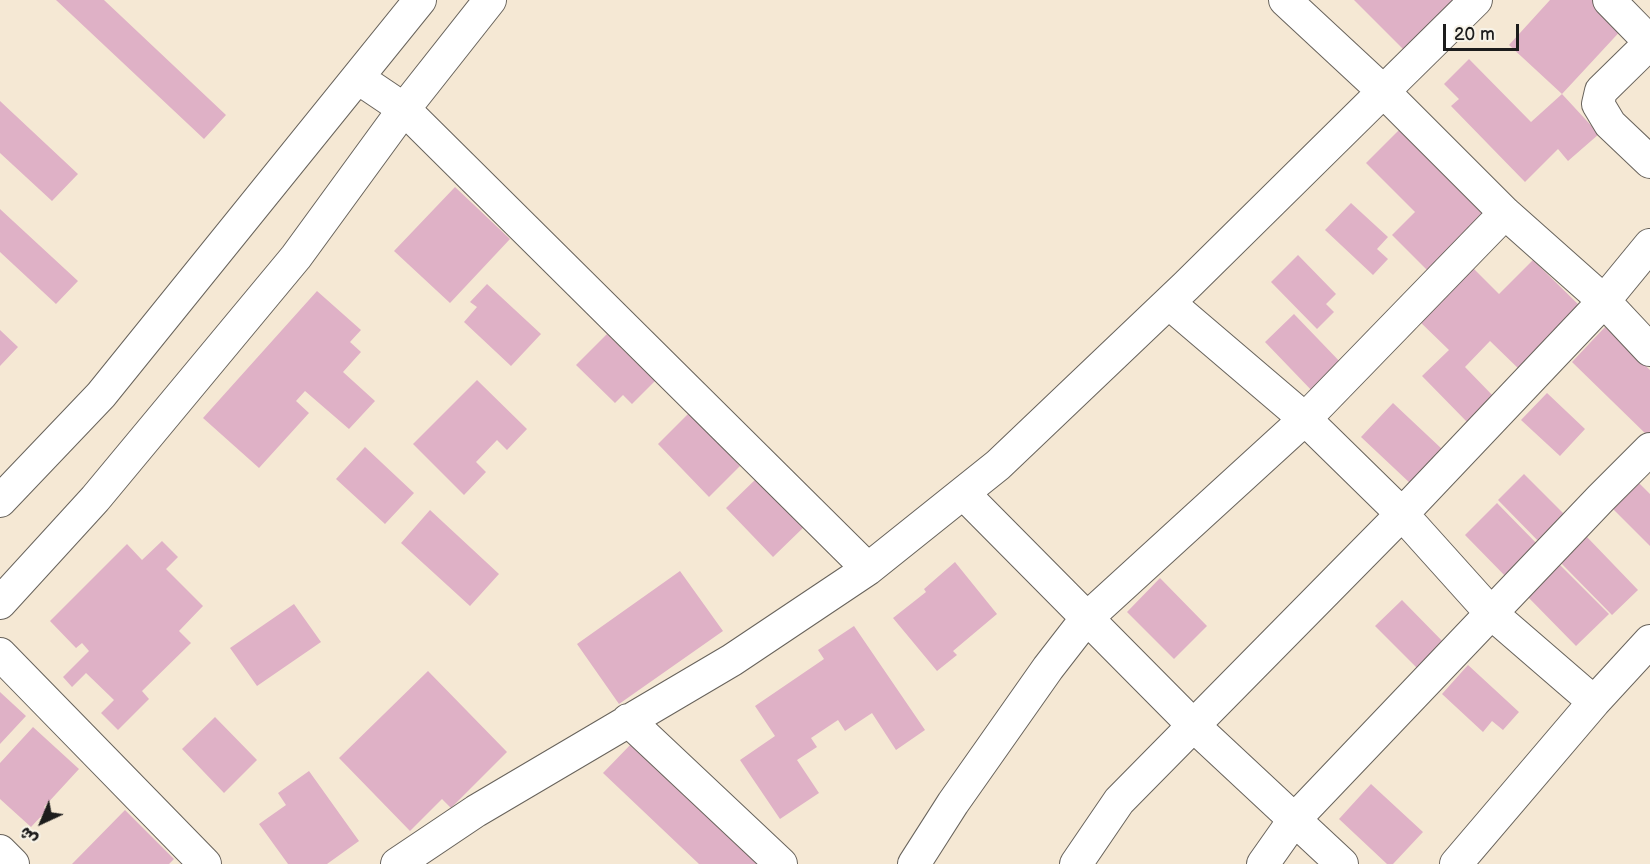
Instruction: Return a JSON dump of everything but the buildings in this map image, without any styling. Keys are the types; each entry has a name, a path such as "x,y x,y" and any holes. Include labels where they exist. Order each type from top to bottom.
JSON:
{"street":[{"path":"0,501 101,395 420,0"},
{"path":"0,603 95,499 296,257 404,108 490,0"},
{"path":"1285,0 1384,92 1505,213 1604,301 1650,350"},
{"path":"397,864 476,811 732,660 868,568 998,465 1168,303 1476,0"},
{"path":"1609,0 1650,42 1601,91 1598,104 1610,124 1650,162"},
{"path":"358,78 404,108 868,568"},
{"path":"914,864 953,802 1048,668 1086,619 1305,419 1505,213"},
{"path":"1076,864 1119,801 1402,513 1604,301 1650,245"},
{"path":"1168,303 1305,419 1402,513 1491,613 1594,702"},
{"path":"1263,864 1294,820 1650,448"},
{"path":"963,493 1194,726 1342,864"},
{"path":"1456,864 1594,702 1650,641"},
{"path":"0,654 205,864"},
{"path":"628,720 781,864"},
{"path":"0,851 13,864"}]}
